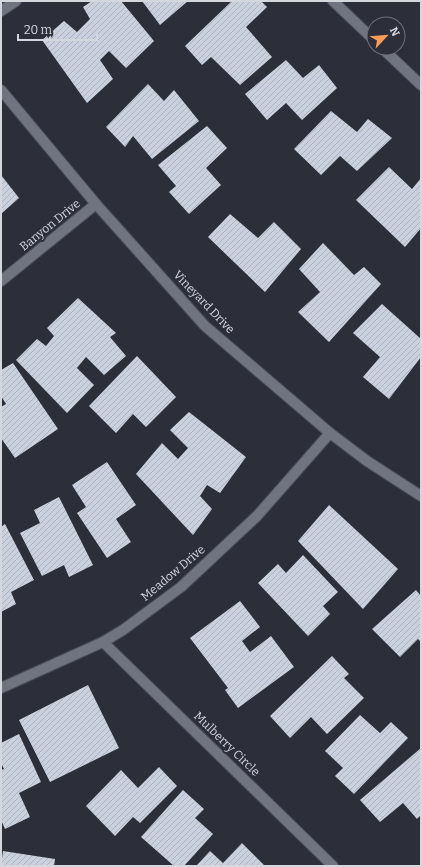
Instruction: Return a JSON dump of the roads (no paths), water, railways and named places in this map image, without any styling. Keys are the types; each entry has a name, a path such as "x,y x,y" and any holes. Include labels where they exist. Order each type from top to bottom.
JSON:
{"street":[{"path":"1,11 16,1"},
{"path":"333,1 366,32"},
{"path":"390,56 421,85"},
{"name":"Vineyard Drive","path":"1,90 96,204 206,326 330,434 367,461 421,496"},
{"name":"Banyon Drive","path":"1,282 96,204"},
{"name":"Meadow Drive","path":"1,688 103,642 123,630 181,587 257,516 330,434"},
{"name":"Mulberry Circle","path":"103,642 332,866"}]}
